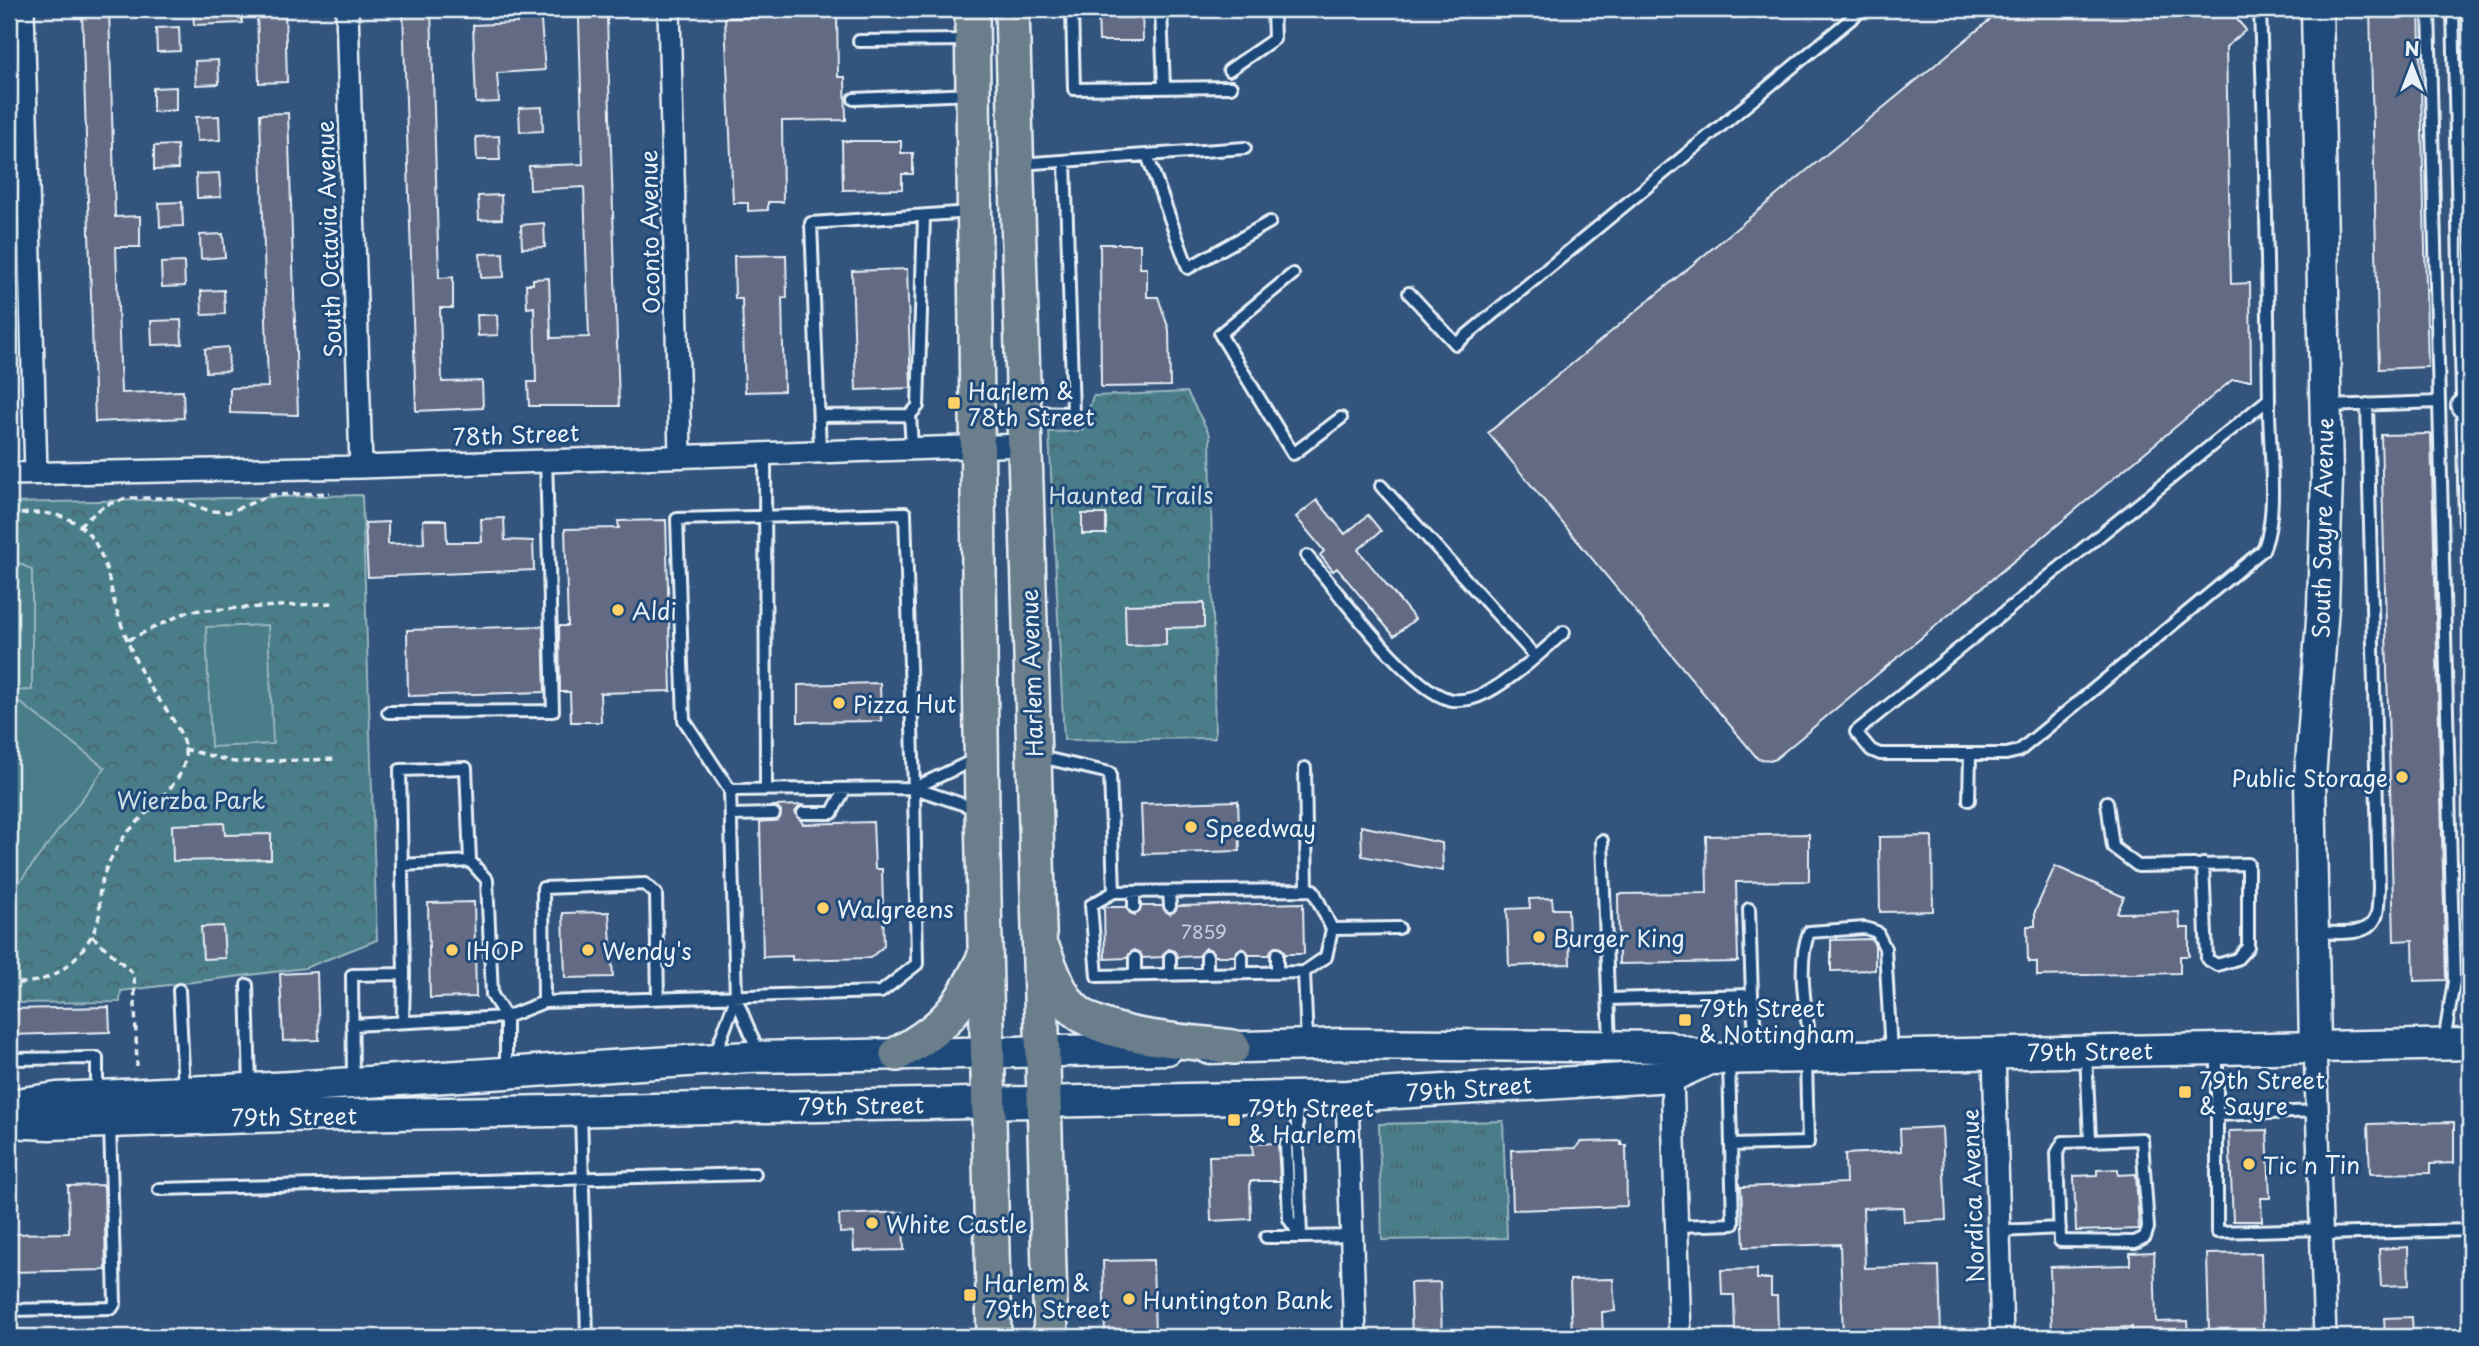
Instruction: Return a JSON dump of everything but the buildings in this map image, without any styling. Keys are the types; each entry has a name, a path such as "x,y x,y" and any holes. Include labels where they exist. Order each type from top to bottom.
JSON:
{"main road":[{"name":"Harlem Avenue","path":"1012,9 1051,1337"},
{"name":"South Sayre Avenue","path":"2315,1046 2310,778 2323,595 2325,406 2317,9"},
{"path":"972,24 982,811 994,1337"},
{"path":"1039,939 1071,1006 1093,1023 1134,1033 1233,1047"},
{"path":"897,1054 930,1036 955,1012 985,956"},
{"name":"79th Street","path":"9,1122 104,1109 184,1092 761,1057 1307,1045 1668,1046 1731,1059 2457,1044"},
{"name":"79th Street","path":"9,1105 104,1109 581,1111 1347,1096 1672,1076 1731,1059"}],"street":[{"path":"23,9 36,473"},
{"name":"South Octavia Avenue","path":"347,9 361,467"},
{"name":"Oconto Avenue","path":"669,9 680,454"},
{"name":"78th Street","path":"9,474 361,467 680,454 978,446 1024,428"},
{"path":"2315,1046 2325,1337"},
{"name":"Nordica Avenue","path":"1994,1053 2002,1337"},
{"path":"1672,1076 1680,1337"},
{"path":"1347,1096 1355,1337"}],"lane":[{"path":"1072,9 1074,89 1231,88"},
{"path":"1161,9 1164,88"},
{"path":"1228,70 1274,39 1273,9"},
{"path":"1409,293 1457,344 1863,9"},
{"path":"2260,9 2269,398 2270,527 2263,550 2019,751 1970,755 1880,754 1871,750 1856,732 2269,398"},
{"path":"2429,9 2457,1044"},
{"path":"2453,9 2466,405 2465,523"},
{"path":"859,41 972,24"},
{"path":"854,99 973,94"},
{"path":"1017,164 1245,148"},
{"path":"1147,155 1188,268 1270,222"},
{"path":"1024,428 1073,413 1065,161"},
{"path":"820,450 811,223 975,212"},
{"path":"912,447 910,415 918,406 924,216"},
{"path":"1293,274 1220,334 1293,454 1341,418"},
{"path":"2325,406 2439,402"},
{"path":"2313,932 2356,932 2369,926 2377,917 2379,889 2367,404"},
{"path":"819,416 910,415"},
{"path":"765,452 766,790"},
{"path":"388,712 553,711 546,460"},
{"path":"1381,486 1536,657"},
{"path":"352,1025 506,1017 544,1002 736,998 881,992 916,964 914,788 905,513 677,519 684,720 730,790 736,998 761,1057"},
{"path":"1307,556 1397,660 1430,689 1449,700 1471,699 1521,670 1564,632"},
{"path":"1034,755 1110,773 1114,892"},
{"path":"1969,800 1970,755"},
{"path":"914,788 982,756"},
{"path":"403,1022 400,770 466,768 470,860 487,880 492,995 506,1017 506,1073"},
{"path":"1305,768 1307,890"},
{"path":"730,790 914,788 982,811"},
{"path":"803,813 832,813 845,789"},
{"path":"2107,802 2113,847 2138,866 2203,864 2248,864 2248,947 2237,959 2217,965 2207,959 2203,864"},
{"path":"731,815 774,814"},
{"path":"1602,841 1610,1046"},
{"path":"402,865 470,860"},
{"path":"544,1002 543,888 645,884 656,894 658,998"},
{"path":"1275,890 1276,903"},
{"path":"1275,890 1313,890 1332,929 1326,957 1304,972 1097,976 1091,905 1114,892 1275,890"},
{"path":"1204,891 1205,905"},
{"path":"1240,891 1241,904"},
{"path":"1134,892 1134,907"},
{"path":"1169,892 1170,906"},
{"path":"1677,1226 1733,1224 1731,1059 1752,995 1749,909"},
{"path":"1332,929 1399,928"},
{"path":"1731,1145 1808,1143 1809,1057 1804,944 1809,932 1865,928 1877,932 1885,948 1892,1055"},
{"path":"1277,954 1277,972"},
{"path":"1206,956 1207,974"},
{"path":"1242,956 1242,973"},
{"path":"1170,957 1170,975"},
{"path":"1135,958 1135,975"},
{"path":"1304,972 1307,1045"},
{"path":"353,1083 352,975 404,974"},
{"path":"247,985 250,1089"},
{"path":"179,990 184,1092"},
{"path":"1608,999 1752,995"},
{"path":"713,1059 736,998"},
{"path":"2217,1049 2217,1232 2470,1230"},
{"path":"2086,1052 2090,1140"},
{"path":"9,1059 97,1058 104,1109 115,1303 112,1308 9,1310"},
{"path":"1296,1097 1301,1237"},
{"path":"581,1111 587,1337"},
{"path":"2217,1115 2318,1111"},
{"path":"2142,1139 2147,1233 2135,1242 2060,1241 2057,1153 2063,1142 2090,1140 2142,1139"},
{"path":"159,1189 755,1174"},
{"path":"1999,1231 2060,1228"},
{"path":"1266,1237 1352,1236"}],"path":[{"path":"79,526 105,505 128,498 174,498 211,511 229,512 271,495 330,493"},
{"path":"9,516 44,512 69,519 90,536 106,567 128,640 144,677 177,727 184,749 184,766 168,790 123,839 108,863 92,936 56,974 31,982 9,984"},
{"path":"128,640 189,611 333,603"},
{"path":"184,749 234,762 338,758"},
{"path":"92,936 134,974 137,1066"}],"green space":[{"name":"Haunted Trails","path":"1187,392 1210,435 1215,738 1064,740 1049,432 1082,431 1093,396"},
{"name":"Wierzba Park","path":"362,495 377,940 305,968 121,991 120,1002 9,1003 9,503"},
{"path":"9,561 32,570 32,690 9,691"},
{"path":"268,625 273,744 211,747 206,627"},
{"path":"9,694 105,768 9,896"},
{"path":"1503,1121 1507,1238 1382,1240 1379,1124"}],"place":[{"name":"Harlem & 78th Street","path":"954,403"},
{"name":"Aldi","path":"618,610"},
{"name":"Pizza Hut","path":"839,703"},
{"name":"Public Storage","path":"2402,777"},
{"name":"Speedway","path":"1191,827"},
{"name":"Walgreens","path":"823,908"},
{"name":"Burger King","path":"1539,937"},
{"name":"IHOP","path":"452,950"},
{"name":"Wendy's","path":"588,950"},
{"name":"79th Street & Nottingham","path":"1685,1020"},
{"name":"79th Street & Sayre","path":"2185,1092"},
{"name":"79th Street & Harlem","path":"1234,1120"},
{"name":"Tic n Tin","path":"2249,1164"},
{"name":"White Castle","path":"872,1223"},
{"name":"Harlem & 79th Street","path":"970,1295"},
{"name":"Huntington Bank","path":"1129,1299"}]}
